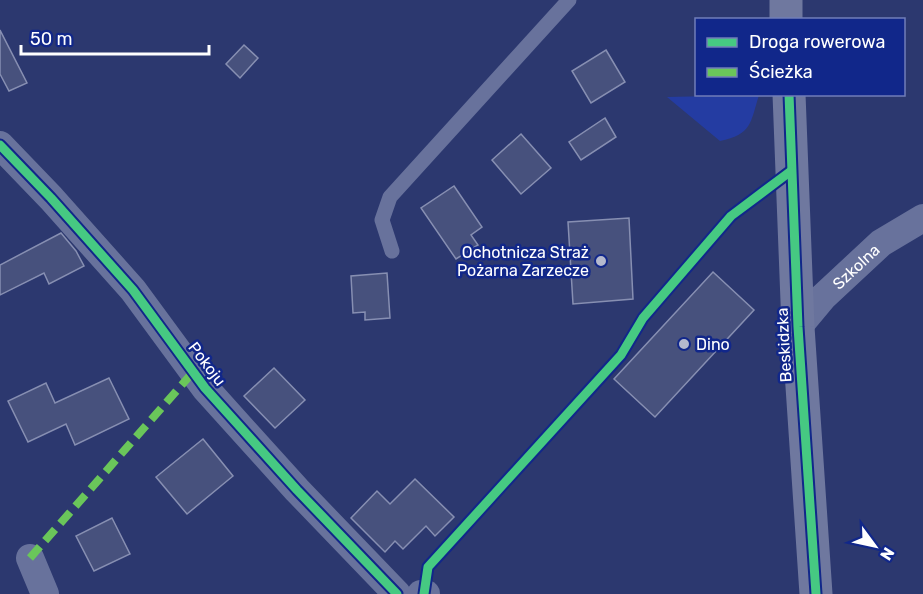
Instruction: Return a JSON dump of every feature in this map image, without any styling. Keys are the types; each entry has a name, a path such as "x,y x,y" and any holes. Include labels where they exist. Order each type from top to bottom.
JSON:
{"street":[{"path":"786,0 786,18"},
{"name":"Beskidzka","path":"789,96 798,327 816,594"},
{"name":"Pokoju","path":"0,145 134,290 205,388 305,498 397,594"},
{"name":"Szkolna","path":"798,327 823,297 881,243 923,218"},
{"path":"30,558 45,594"},
{"path":"421,594 426,594"}],"lane":[{"path":"392,251 382,220 390,197 569,0"}],"shaded area":[{"path":"759,96 754,113 744,131 720,141 667,97"}],"building":[{"path":"0,30 27,83 9,91 0,74"},
{"path":"244,45 258,58 240,78 226,64"},
{"path":"606,50 625,82 591,103 572,71"},
{"path":"605,118 616,137 581,160 569,142"},
{"path":"521,134 551,168 521,194 492,160"},
{"path":"454,186 482,227 471,235 478,245 456,259 421,208"},
{"name":"Ochotnicza Straż Pożarna Zarzecze","path":"629,218 633,299 573,304 568,222"},
{"path":"61,233 76,251 84,266 49,284 44,273 0,295 0,265"},
{"name":"Dino","path":"713,272 754,310 655,417 614,379"},
{"path":"387,273 390,318 365,320 365,312 353,313 351,276"},
{"path":"274,368 305,400 275,428 244,396"},
{"path":"109,378 129,419 75,445 66,424 28,442 8,401 46,383 55,403"},
{"path":"203,439 233,476 187,514 156,477"},
{"path":"415,479 454,517 435,536 426,526 403,549 395,541 385,552 351,518 377,491 390,504"},
{"path":"112,518 130,554 94,571 76,536"}],"marked path":[{"path":"30,558 193,372"}],"cycle path":[{"path":"789,96 798,327 816,594"},
{"path":"0,145 133,290 205,388 297,490 397,594"},
{"path":"424,594 428,567 621,355 643,318 731,216 791,171"}],"place":[{"name":"Ochotnicza Straż Pożarna Zarzecze","path":"601,261"},
{"name":"Dino","path":"684,344"}]}
